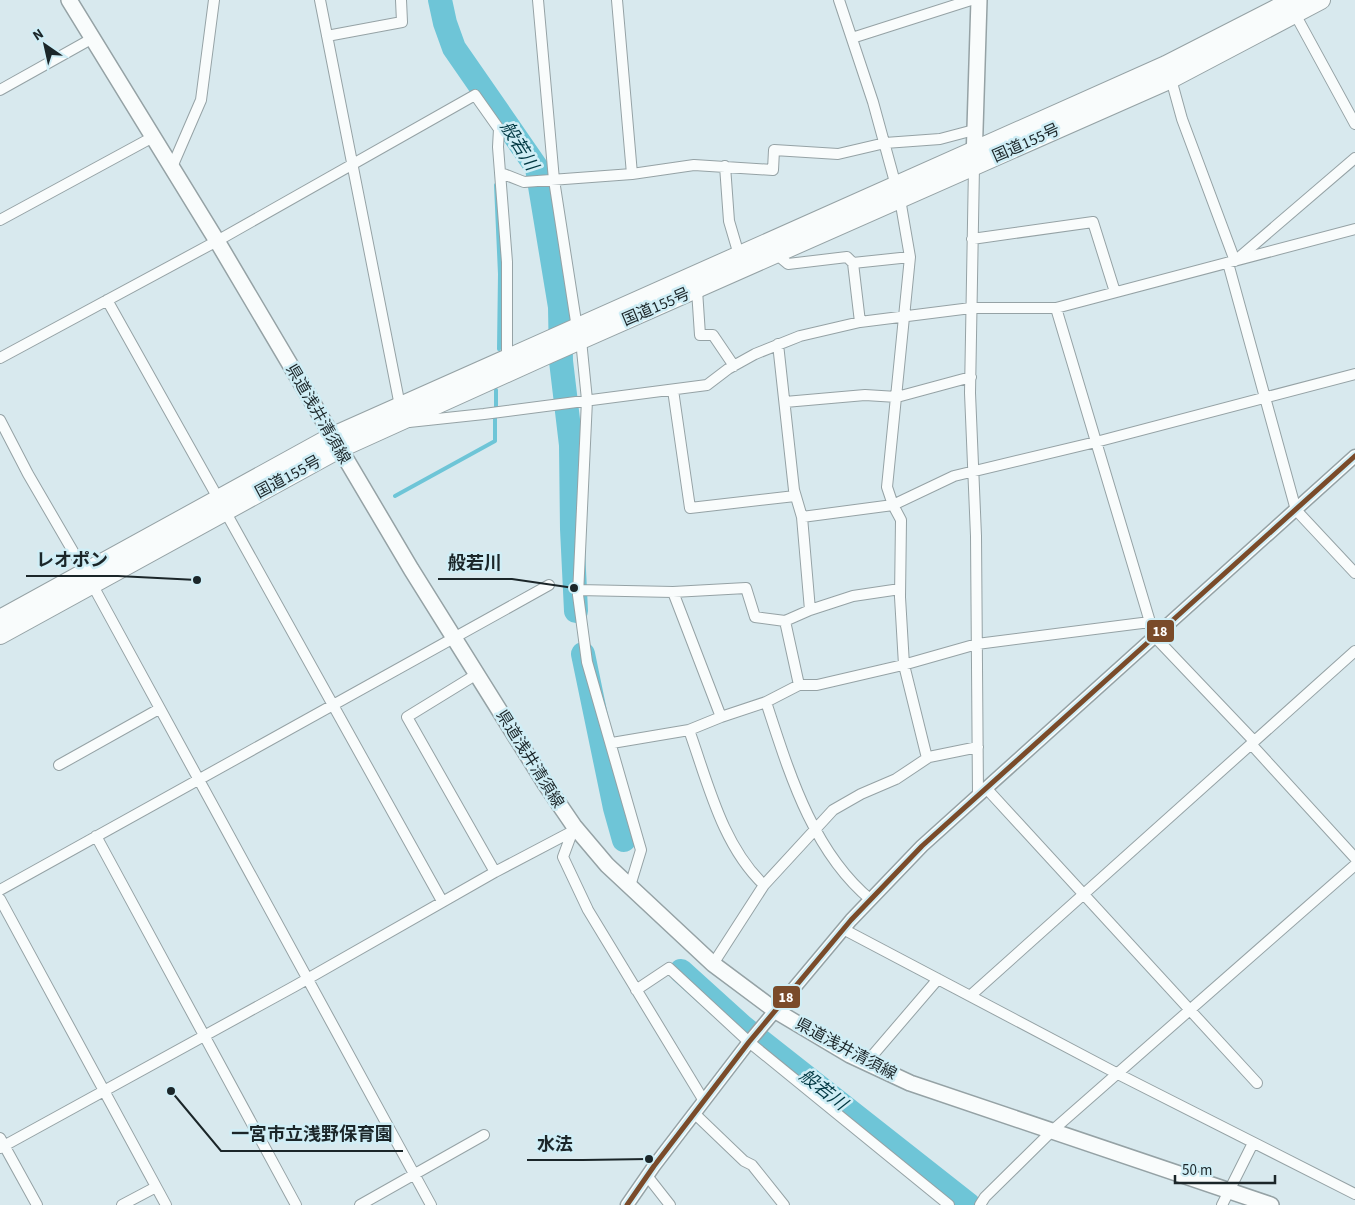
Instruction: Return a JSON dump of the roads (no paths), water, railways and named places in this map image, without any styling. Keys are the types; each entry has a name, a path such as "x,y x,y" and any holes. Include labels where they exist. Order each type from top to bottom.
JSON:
{"highway":[{"name":"国道155号","path":"577,335 697,290 776,254 898,193 1166,66 1294,7 1321,0"},
{"name":"国道155号","path":"974,158 1171,79 1294,7"},
{"name":"国道155号","path":"0,635 89,578 335,443 577,335 739,255 898,193"},
{"name":"国道155号","path":"403,413 507,358 547,348"},
{"name":"国道155号","path":"0,618 89,578"}],"main road":[{"name":"県道浅井清須線","path":"69,0 217,241 335,443 573,829 606,865 713,964 776,1011 866,1063 910,1083 1271,1205"},
{"path":"974,158 979,0"}],"street":[{"path":"172,167 201,100 214,0"},
{"path":"320,0 403,413 411,422 707,385 734,366 778,344 800,336 860,322 971,308 1056,308 1355,229"},
{"path":"327,36 402,22 401,0"},
{"path":"538,0 551,180 577,335 584,400 578,590 588,662 641,850 630,886"},
{"path":"617,0 632,174"},
{"path":"839,0 885,143 898,193 910,257 887,487 892,504 901,520 900,589 904,665 927,758"},
{"path":"852,38 971,0"},
{"path":"1294,7 1355,124"},
{"path":"0,90 93,38"},
{"path":"1171,79 1182,119 1232,262 1265,397 1296,510 1355,573"},
{"path":"0,358 217,241 475,95 499,129 498,148 507,262 507,358"},
{"path":"501,173 524,182 532,182 632,174 694,165 773,170 774,150 838,154 885,143 940,139 974,130"},
{"path":"0,220 153,137"},
{"path":"974,158 970,378 974,470 978,747 982,792 1082,894 1257,1083"},
{"path":"1232,262 1355,158"},
{"path":"725,166 730,221 739,255"},
{"path":"972,239 1093,222 1115,292"},
{"path":"776,254 788,264 847,257 853,263 860,322"},
{"path":"853,263 910,257"},
{"path":"697,290 700,335 713,335 734,366"},
{"path":"107,300 442,902"},
{"path":"1056,308 1154,636 1355,858"},
{"path":"778,344 795,496 802,517 810,610"},
{"path":"802,517 892,504 954,476 974,470 1096,442 1355,374"},
{"path":"785,402 865,395 897,398 970,378"},
{"path":"673,390 690,508 795,496"},
{"path":"0,420 28,474 89,578 199,778 431,1205"},
{"path":"627,1205 749,1042 843,929 922,846 1355,456"},
{"path":"0,890 549,585"},
{"path":"578,590 673,592 746,588 755,617 785,621 810,610 853,596 900,589"},
{"path":"673,592 721,718"},
{"path":"785,621 799,686"},
{"path":"612,743 689,730 766,702 799,686 817,685 904,665 977,644 1150,622"},
{"path":"970,996 1355,651"},
{"path":"477,674 407,717 495,872"},
{"path":"766,702 778,739 814,828 828,852 851,884 871,900"},
{"path":"59,765 160,709"},
{"path":"689,730 714,801 733,845 750,872 764,885"},
{"path":"713,964 764,885 814,828 833,810 860,794 896,779 927,758 978,747"},
{"path":"37,1205 1,1144 105,1090 573,829"},
{"path":"573,829 563,857 588,910 704,1101"},
{"path":"96,836 296,1205"},
{"path":"981,1204 1053,1130 1190,1012 1355,865"},
{"path":"0,900 166,1205"},
{"path":"843,929 1118,1074 1355,1194"},
{"path":"636,990 669,968 749,1042 949,1205"},
{"path":"866,1063 938,979"},
{"path":"695,1114 744,1161 752,1165 784,1205"},
{"path":"360,1205 484,1135"},
{"path":"1222,1205 1253,1143"},
{"path":"648,1177 670,1205"},
{"path":"122,1205 156,1187"}],"waterway":[{"name":"般若川","path":"440,0 445,23 454,48 537,168 560,307 561,361 571,445 572,529 576,611"},
{"path":"496,185 500,274 499,349"},
{"path":"496,390 496,408"},
{"path":"395,496 495,441 495,418"},
{"name":"般若川","path":"583,654 615,808 624,840"},
{"name":"般若川","path":"681,971 743,1027 969,1205"}],"place":[{"name":"レオポン","path":"197,580"},
{"name":"般若川","path":"574,588"},
{"name":"一宮市立浅野保育園","path":"171,1091"},
{"name":"水法","path":"649,1159"}]}
